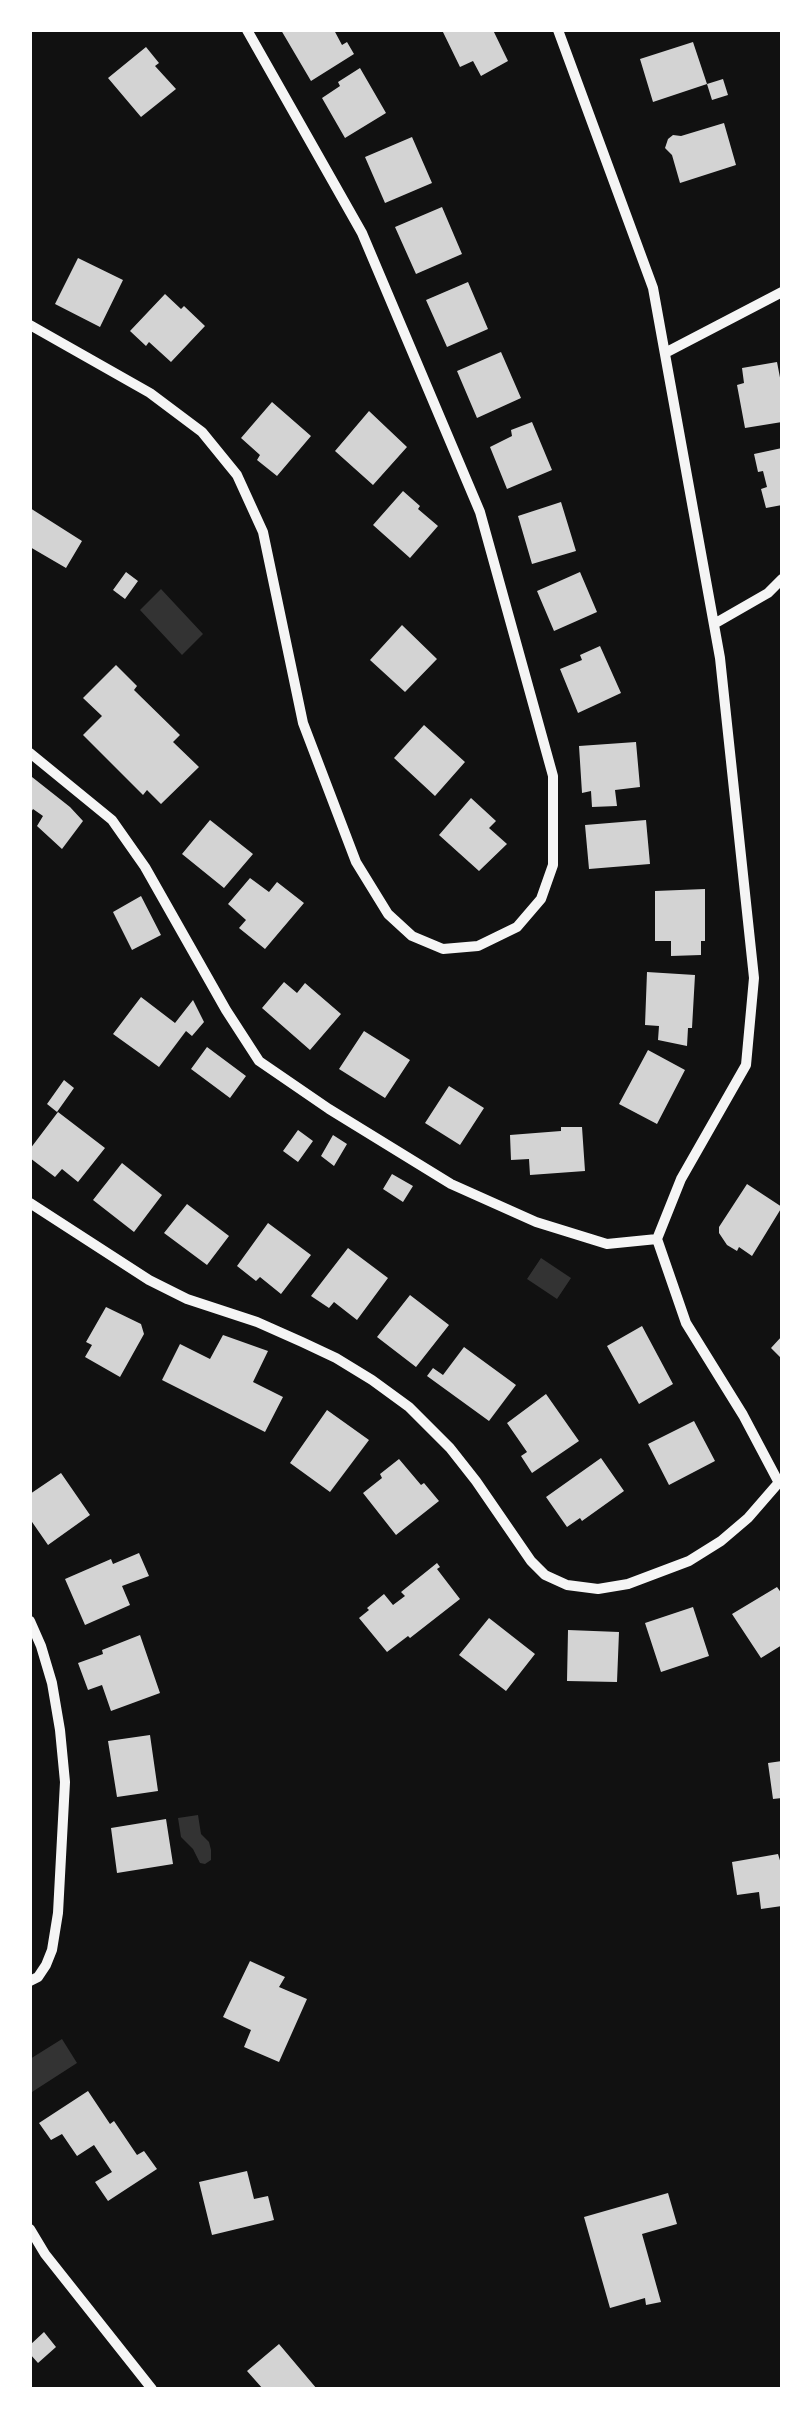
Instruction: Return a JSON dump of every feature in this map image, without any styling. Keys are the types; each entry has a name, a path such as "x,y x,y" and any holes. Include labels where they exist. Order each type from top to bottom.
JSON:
{"street":[{"path":"30,325 150,393 202,432 237,475 264,532 303,723 356,862 388,914 412,936 444,948 478,946 517,927 541,899 553,865 552,776 480,512 362,233 246,30"},
{"path":"30,1203 149,1280 302,1342 372,1380 408,1407 450,1448 531,1562 546,1575 567,1584 598,1588 628,1584 689,1560 748,1518 781,1481 686,1323 657,1238 681,1179 746,1064 754,978 720,658 653,288 558,30"},
{"path":"665,353 782,292"},
{"path":"714,624 768,593 782,579"},
{"path":"30,753 112,820 145,867 259,1060 451,1184 519,1214 607,1244 657,1238"},
{"path":"30,1621 52,1682 65,1782 58,1912 52,1950 46,1965 30,1981"},
{"path":"30,2229 45,2254 152,2389"}],"shaded area":[{"path":"161,589 203,634 182,655 140,610"},
{"path":"541,1258 571,1278 557,1299 527,1279"},
{"path":"198,1815 201,1834 211,1850 211,1860 205,1864 200,1863 181,1837 178,1818"},
{"path":"62,2039 77,2063 32,2092 30,2059"}],"building":[{"path":"281,30 334,30 342,45 347,42 354,54 311,81"},
{"path":"442,30 493,30 508,61 481,76 473,61 460,67"},
{"path":"693,42 707,84 653,102 640,59"},
{"path":"146,47 159,63 155,66 176,89 141,117 108,78"},
{"path":"360,68 386,113 345,138 322,98"},
{"path":"723,79 728,95 712,100 707,84"},
{"path":"724,123 736,165 680,183 672,155 665,148 668,139"},
{"path":"412,137 432,183 385,203 365,157"},
{"path":"442,207 462,254 416,274 395,227"},
{"path":"78,258 123,280 100,327 55,304"},
{"path":"468,282 488,329 447,347 426,300"},
{"path":"165,294 205,326 171,362 130,331"},
{"path":"501,352 521,398 477,418 457,371"},
{"path":"777,362 782,422 745,428 737,385 744,383 742,368"},
{"path":"272,402 311,436 277,476 257,460 260,455 241,438"},
{"path":"369,411 407,447 373,485 335,451"},
{"path":"532,422 552,470 507,489 490,447 512,436 511,430"},
{"path":"782,448 782,505 766,508 761,489 767,487 754,454"},
{"path":"403,491 438,526 410,558 373,525"},
{"path":"561,502 576,551 532,564 518,516"},
{"path":"30,508 82,541 66,568 30,547"},
{"path":"126,572 138,581 125,599 113,590"},
{"path":"580,572 597,612 554,631 537,591"},
{"path":"402,625 437,659 405,692 370,660"},
{"path":"600,646 621,693 578,713 560,669 582,660 580,655"},
{"path":"116,665 137,686 134,690 180,735 173,742 199,767 161,804 147,790 143,795 83,735 102,716 83,698"},
{"path":"424,725 465,762 435,796 394,758"},
{"path":"636,742 640,787 615,790 617,806 592,807 591,791 582,793 579,746"},
{"path":"32,777 83,821 62,849 37,826 43,816 33,809 30,814"},
{"path":"471,798 496,821 489,828 507,844 479,871 439,835"},
{"path":"210,820 253,854 224,888 182,854"},
{"path":"646,820 650,864 589,869 585,825"},
{"path":"250,878 269,892 277,882 304,903 265,949 239,928 246,920 228,904"},
{"path":"705,889 705,941 701,941 701,955 671,956 671,941 655,941 655,891"},
{"path":"141,896 161,935 132,950 113,912"},
{"path":"647,972 695,975 687,1046 658,1040 659,1026 645,1025"},
{"path":"284,982 297,993 305,983 341,1014 310,1050 262,1008"},
{"path":"141,997 175,1023 193,1000 204,1022 192,1036 186,1031 159,1067 113,1034"},
{"path":"364,1031 410,1060 385,1098 339,1069"},
{"path":"207,1047 246,1076 230,1098 191,1069"},
{"path":"648,1050 685,1070 657,1124 619,1104"},
{"path":"64,1080 74,1088 57,1112 47,1104"},
{"path":"449,1086 484,1108 460,1145 425,1123"},
{"path":"58,1112 105,1148 78,1182 62,1169 55,1177 30,1158 30,1149"},
{"path":"561,1127 582,1127 585,1171 530,1175 529,1159 511,1160 510,1135 561,1131"},
{"path":"298,1130 313,1141 298,1162 283,1151"},
{"path":"333,1135 347,1144 334,1166 321,1156"},
{"path":"122,1163 162,1195 134,1232 93,1200"},
{"path":"392,1174 413,1186 403,1202 383,1189"},
{"path":"747,1184 782,1207 752,1256 739,1247 737,1251 727,1245 719,1233"},
{"path":"187,1204 229,1236 207,1265 164,1233"},
{"path":"268,1223 311,1255 281,1294 260,1277 256,1281 237,1266"},
{"path":"348,1248 388,1278 357,1320 334,1302 329,1308 311,1296"},
{"path":"410,1295 449,1325 416,1367 377,1337"},
{"path":"106,1307 141,1324 144,1334 120,1377 85,1357 92,1345 86,1342"},
{"path":"642,1326 673,1384 639,1404 607,1346"},
{"path":"223,1335 268,1351 253,1382 283,1397 265,1432 162,1380 180,1344 210,1359"},
{"path":"782,1336 782,1359 771,1348"},
{"path":"464,1347 516,1385 489,1421 427,1376 433,1368 443,1375"},
{"path":"546,1394 579,1441 532,1473 521,1456 527,1452 507,1423"},
{"path":"327,1410 369,1440 330,1492 290,1463"},
{"path":"694,1421 715,1461 669,1485 648,1444"},
{"path":"601,1458 624,1491 567,1527 546,1497"},
{"path":"399,1459 439,1501 396,1535 363,1493"},
{"path":"61,1473 90,1515 48,1545 30,1519 30,1494"},
{"path":"139,1553 149,1576 122,1586 130,1605 85,1625 65,1579 111,1559 113,1564"},
{"path":"437,1563 437,1569 460,1599 387,1652 359,1618 384,1594 393,1605 405,1596 401,1592"},
{"path":"777,1587 782,1594 782,1645 761,1658 732,1614"},
{"path":"693,1607 709,1656 661,1672 645,1623"},
{"path":"489,1618 535,1654 506,1691 459,1655"},
{"path":"568,1630 619,1632 617,1682 567,1681"},
{"path":"140,1635 160,1693 111,1711 102,1685 88,1690 78,1663"},
{"path":"150,1735 158,1791 117,1797 108,1741"},
{"path":"782,1761 782,1798 773,1799 768,1763"},
{"path":"166,1819 173,1864 117,1873 111,1828"},
{"path":"778,1854 782,1906 761,1909 759,1892 737,1895 732,1862"},
{"path":"250,1961 285,1977 279,1987 307,1999 279,2062 244,2047 251,2030 223,2017"},
{"path":"88,2091 137,2155 144,2151 157,2169 108,2201 95,2182 112,2172 94,2145 77,2156 62,2134 51,2140 39,2123"},
{"path":"247,2171 254,2199 268,2196 274,2220 212,2235 199,2182"},
{"path":"668,2193 677,2224 642,2234 661,2302 646,2305 645,2298 610,2308 584,2217"},
{"path":"44,2332 56,2347 38,2363 30,2354 30,2345"},
{"path":"279,2344 317,2389 263,2389 247,2371"}]}
